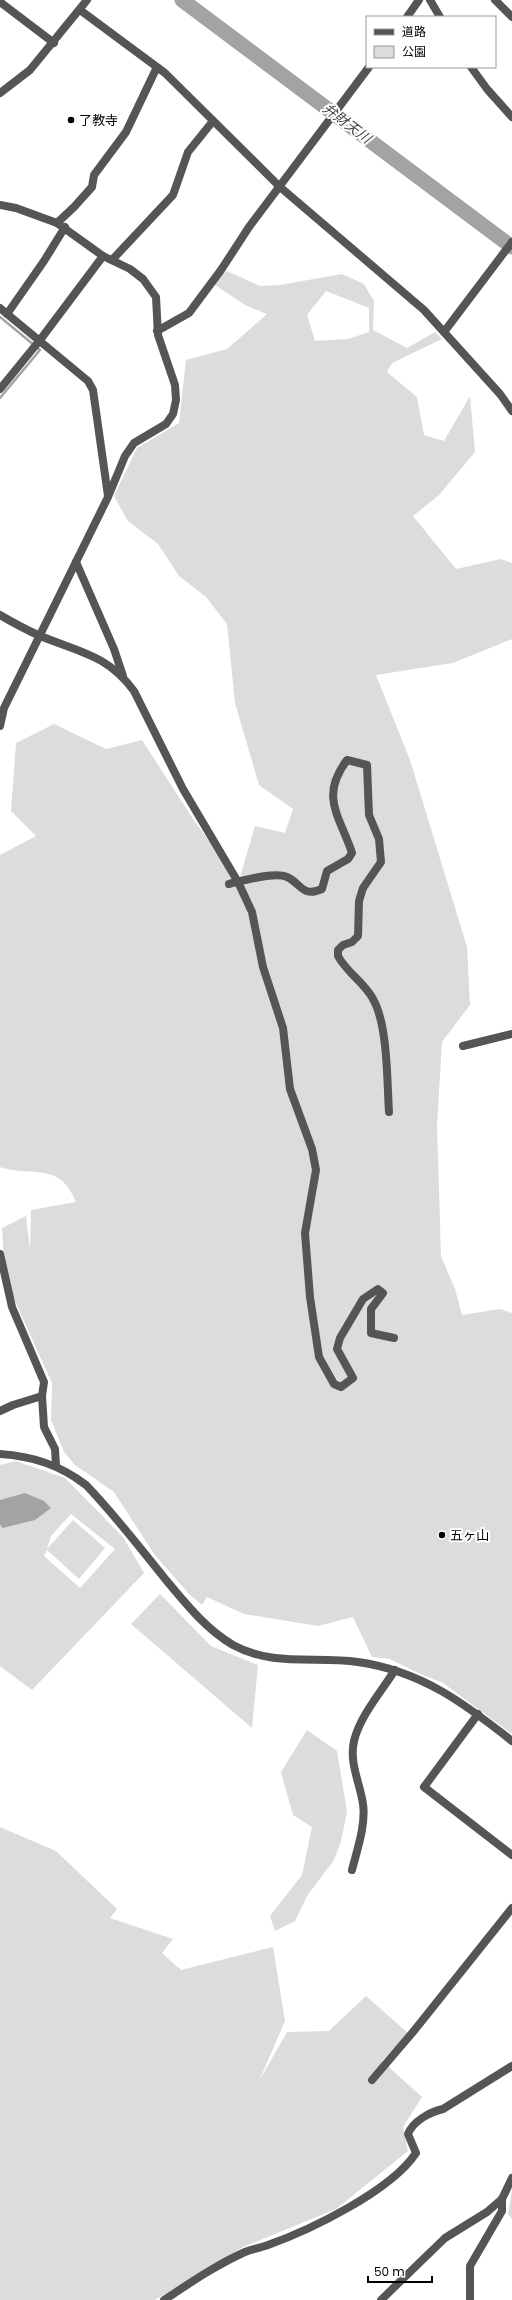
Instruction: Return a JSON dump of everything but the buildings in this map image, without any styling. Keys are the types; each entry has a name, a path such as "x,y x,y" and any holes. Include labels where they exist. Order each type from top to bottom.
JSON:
{"street":[{"path":"0,93 30,70 54,43 87,0"},
{"path":"408,16 419,0"},
{"path":"430,0 439,16"},
{"path":"495,0 512,17"},
{"path":"0,2 54,43"},
{"path":"80,10 157,67 280,187 424,310 500,394 512,411"},
{"path":"56,223 74,207 92,187 94,175 126,132 157,67"},
{"path":"157,331 189,312 368,68"},
{"path":"471,68 487,90 512,117"},
{"path":"112,260 173,195 188,152 213,121"},
{"path":"0,205 16,208 56,223 103,256 130,269 143,279 156,297 157,331 175,385 176,400 173,414 166,424 134,443 125,456 108,498 4,708 0,726"},
{"path":"7,314 44,262 65,228"},
{"path":"444,332 512,242"},
{"path":"0,389 40,340 103,256"},
{"path":"0,308 88,381 93,390 108,498"},
{"path":"76,562 114,649 124,677 134,691 183,789 238,882 252,912 263,967 283,1028 290,1089 312,1149 316,1170 316,1182 308,1208 305,1233 310,1297 319,1357 334,1384 341,1387 353,1378 337,1349 340,1338 363,1299 378,1289 383,1293 370,1309 371,1333 394,1338"},
{"path":"0,615 39,635 96,656 124,677"},
{"path":"229,884 271,876 287,876 299,887 308,892 322,889 327,871 348,859 352,853 332,803 334,784 347,760 367,765 369,815 379,840 381,862 361,894 358,910 358,936 352,942 343,944 338,950 338,956 373,999 378,1012 384,1046 389,1112"},
{"path":"462,1046 512,1034"},
{"path":"0,1254 12,1307 44,1382 42,1396 44,1427 55,1449 56,1466"},
{"path":"0,1411 13,1405 42,1396"},
{"path":"0,1454 29,1457 56,1466 69,1472 86,1485 200,1620 233,1645 266,1657 285,1660 358,1662 395,1670 428,1682 478,1714 512,1741"},
{"path":"352,1870 360,1837 363,1805 353,1762 354,1742 359,1727 395,1670"},
{"path":"478,1714 424,1787 512,1855"},
{"path":"372,2080 413,2032 512,1908"},
{"path":"164,2300 200,2276 246,2252 268,2245 316,2224 374,2192 388,2181 416,2153 408,2134 411,2126 434,2111 443,2109 512,2066"},
{"path":"381,2300 444,2238 487,2212 502,2199 512,2178"},
{"path":"470,2300 470,2266 502,2211 502,2199"}],"green space":[{"path":"227,271 260,286 280,285 342,274 364,284 374,301 373,330 407,348 435,332 442,339 392,363 387,372 417,397 424,435 444,441 470,396 475,452 439,495 413,516 456,569 501,559 512,563 512,639 453,663 376,675 410,760 467,947 470,1005 442,1042 437,1125 441,1256 455,1289 462,1315 500,1309 512,1313 512,1734 443,1683 418,1673 390,1659 372,1657 353,1617 318,1626 244,1614 207,1597 202,1605 190,1595 154,1554 114,1492 75,1465 64,1452 51,1420 52,1383 5,1279 2,1228 26,1216 30,1249 31,1210 76,1202 69,1189 61,1180 53,1175 0,1167 0,855 36,836 11,811 16,743 54,724 106,749 142,740 193,819 237,879 252,877 240,877 255,826 285,833 293,809 259,785 235,703 227,624 206,597 179,576 158,544 128,521 114,496 137,448 179,423 186,360 227,349 267,314 245,305 212,283","holes":["326,291 369,308 369,332 348,339 315,341 307,315"]},
{"path":"16,1461 65,1478 123,1537 144,1573 32,1690 0,1666 0,1465","holes":["71,1514 115,1549 80,1588 44,1556 47,1550 79,1579 105,1548 73,1520 47,1549 51,1536"]},
{"path":"160,1594 211,1646 258,1665 252,1728 131,1624"},
{"path":"307,1730 337,1751 347,1812 341,1841 334,1860 307,1896 295,1921 275,1931 270,1916 302,1875 312,1827 293,1815 281,1772"},
{"path":"0,1827 56,1851 117,1909 110,1918 173,1939 162,1953 181,1970 273,1947 285,2021 259,2081 287,2032 329,2031 366,1996 408,2033 382,2061 422,2097 403,2127 408,2151 336,2209 243,2247 155,2300 0,2300"},
{"path":"512,2191 512,2219 508,2214"}],"shaded area":[{"path":"25,1493 44,1501 51,1508 35,1520 3,1528 0,1525 0,1500"}],"waterway":[{"name":"弁財天川","path":"182,0 512,247"},
{"path":"0,317 40,350 0,398"}],"place":[{"name":"了教寺","path":"71,120"},
{"name":"五ヶ山","path":"442,1535"}]}
